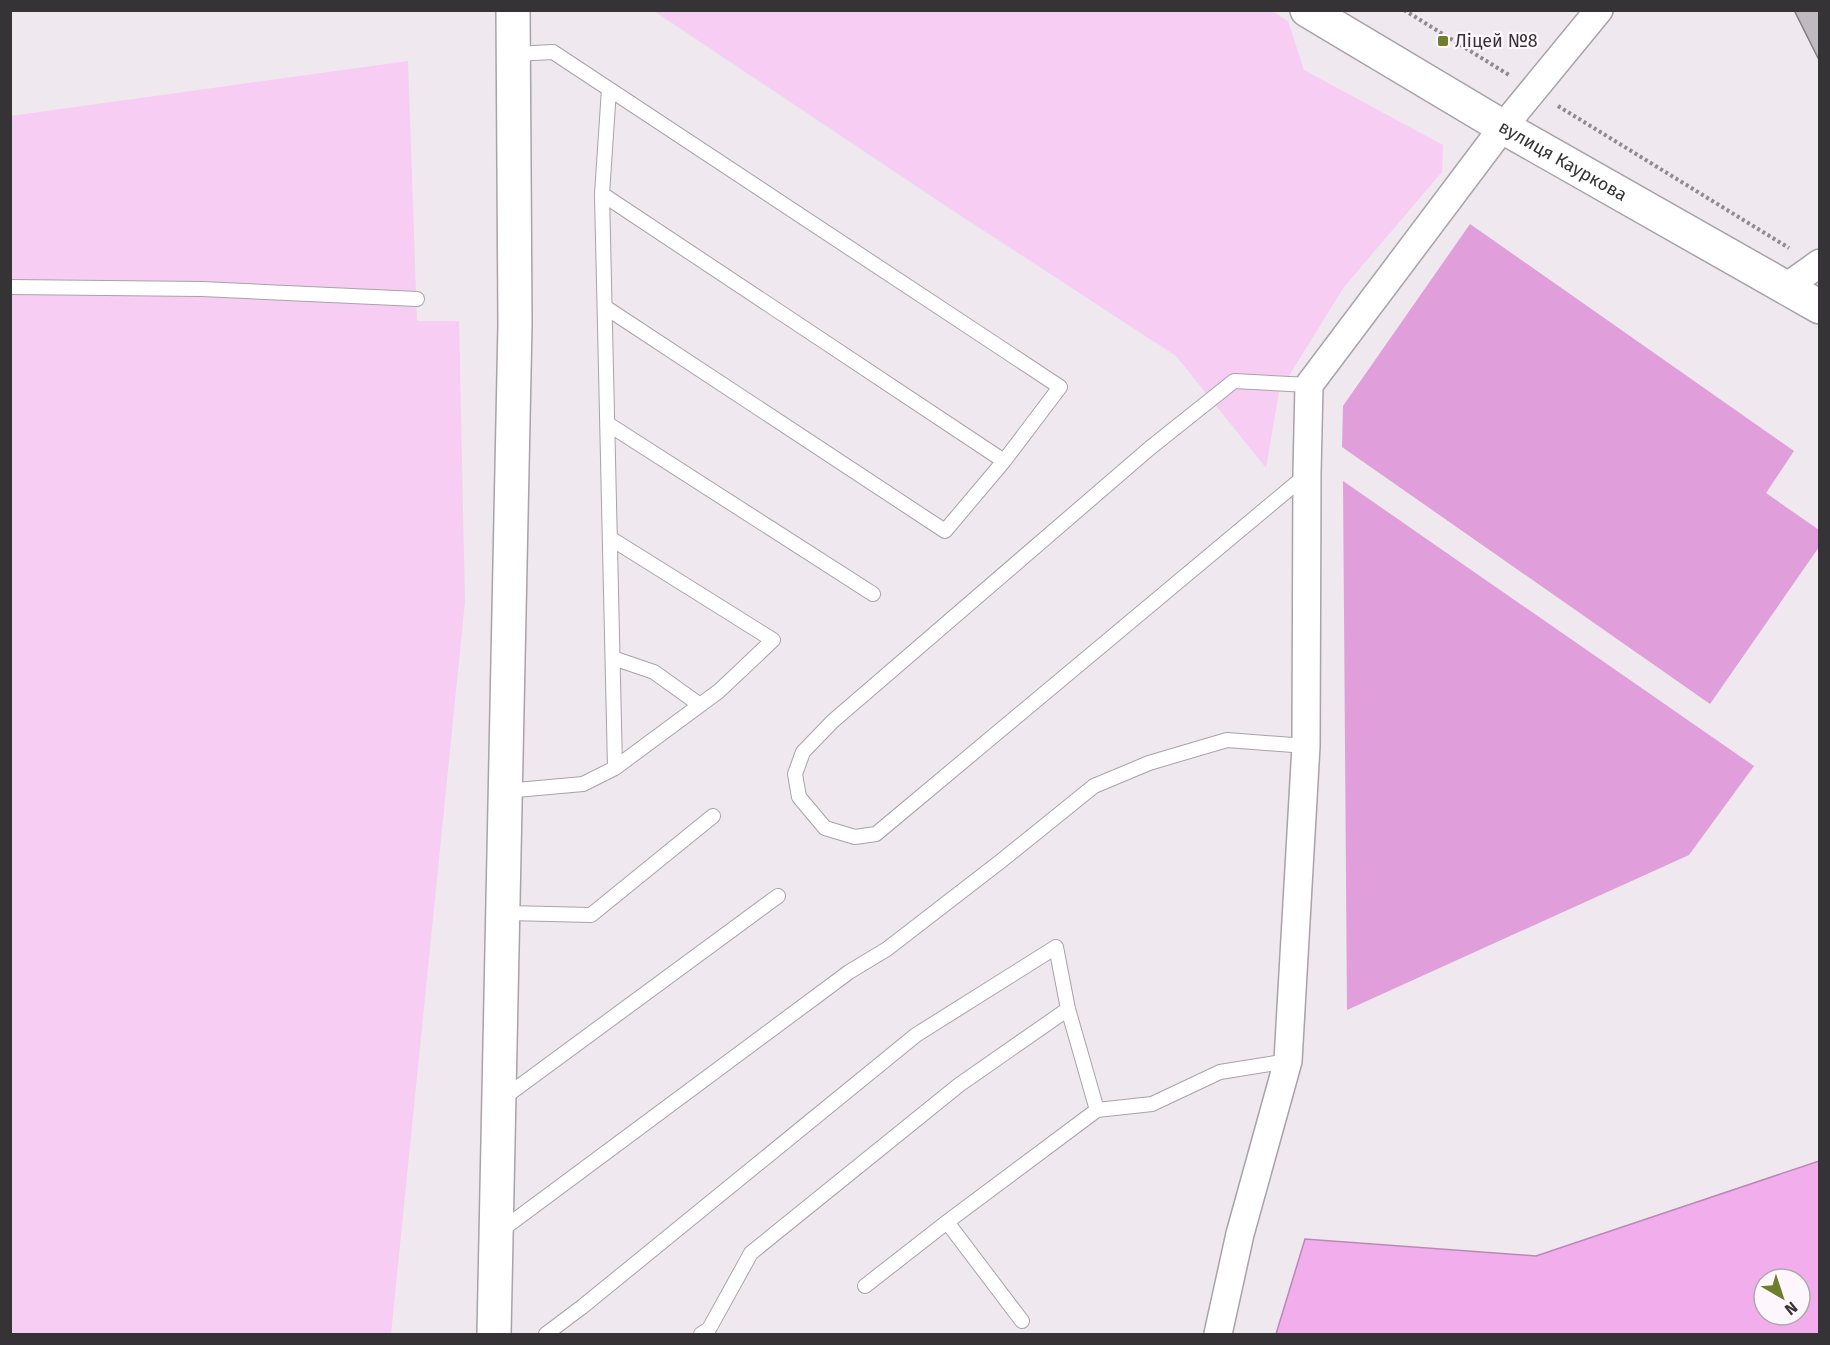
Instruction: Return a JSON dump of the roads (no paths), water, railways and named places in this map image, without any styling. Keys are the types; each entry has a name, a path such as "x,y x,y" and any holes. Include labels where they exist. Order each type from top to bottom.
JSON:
{"street":[{"path":"494,1335 515,324 513,10"},
{"name":"вулиця Кауркова","path":"1307,10 1503,127 1820,307"},
{"path":"1218,1335 1240,1234 1288,1061 1306,746 1307,473 1310,385 1503,127 1599,10"},
{"path":"1785,288 1819,263"}],"lane":[{"path":"514,54 553,52 1060,387 1004,461 945,531 605,307"},
{"path":"609,89 602,194 615,768"},
{"path":"602,194 1004,461"},
{"path":"10,287 202,289 417,299"},
{"path":"1307,473 876,834 855,837 825,828 799,797 795,774 803,752 833,721 1150,448 1234,381 1310,385"},
{"path":"608,424 873,594"},
{"path":"506,791 583,784 615,768 718,691 773,640 610,538"},
{"path":"613,658 654,672 700,705"},
{"path":"496,1234 849,972 887,949 1094,786 1149,763 1227,740 1306,746"},
{"path":"503,913 591,915 714,816"},
{"path":"499,1101 778,896"},
{"path":"546,1335 916,1035 1056,946 1068,1009 1097,1110"},
{"path":"708,1333 751,1253 959,1084 1068,1009"},
{"path":"865,1286 1097,1110 1152,1104 1220,1072 1288,1061"},
{"path":"947,1222 1022,1321"}],"place":[{"name":"Ліцей №8","path":"1443,41"}]}
